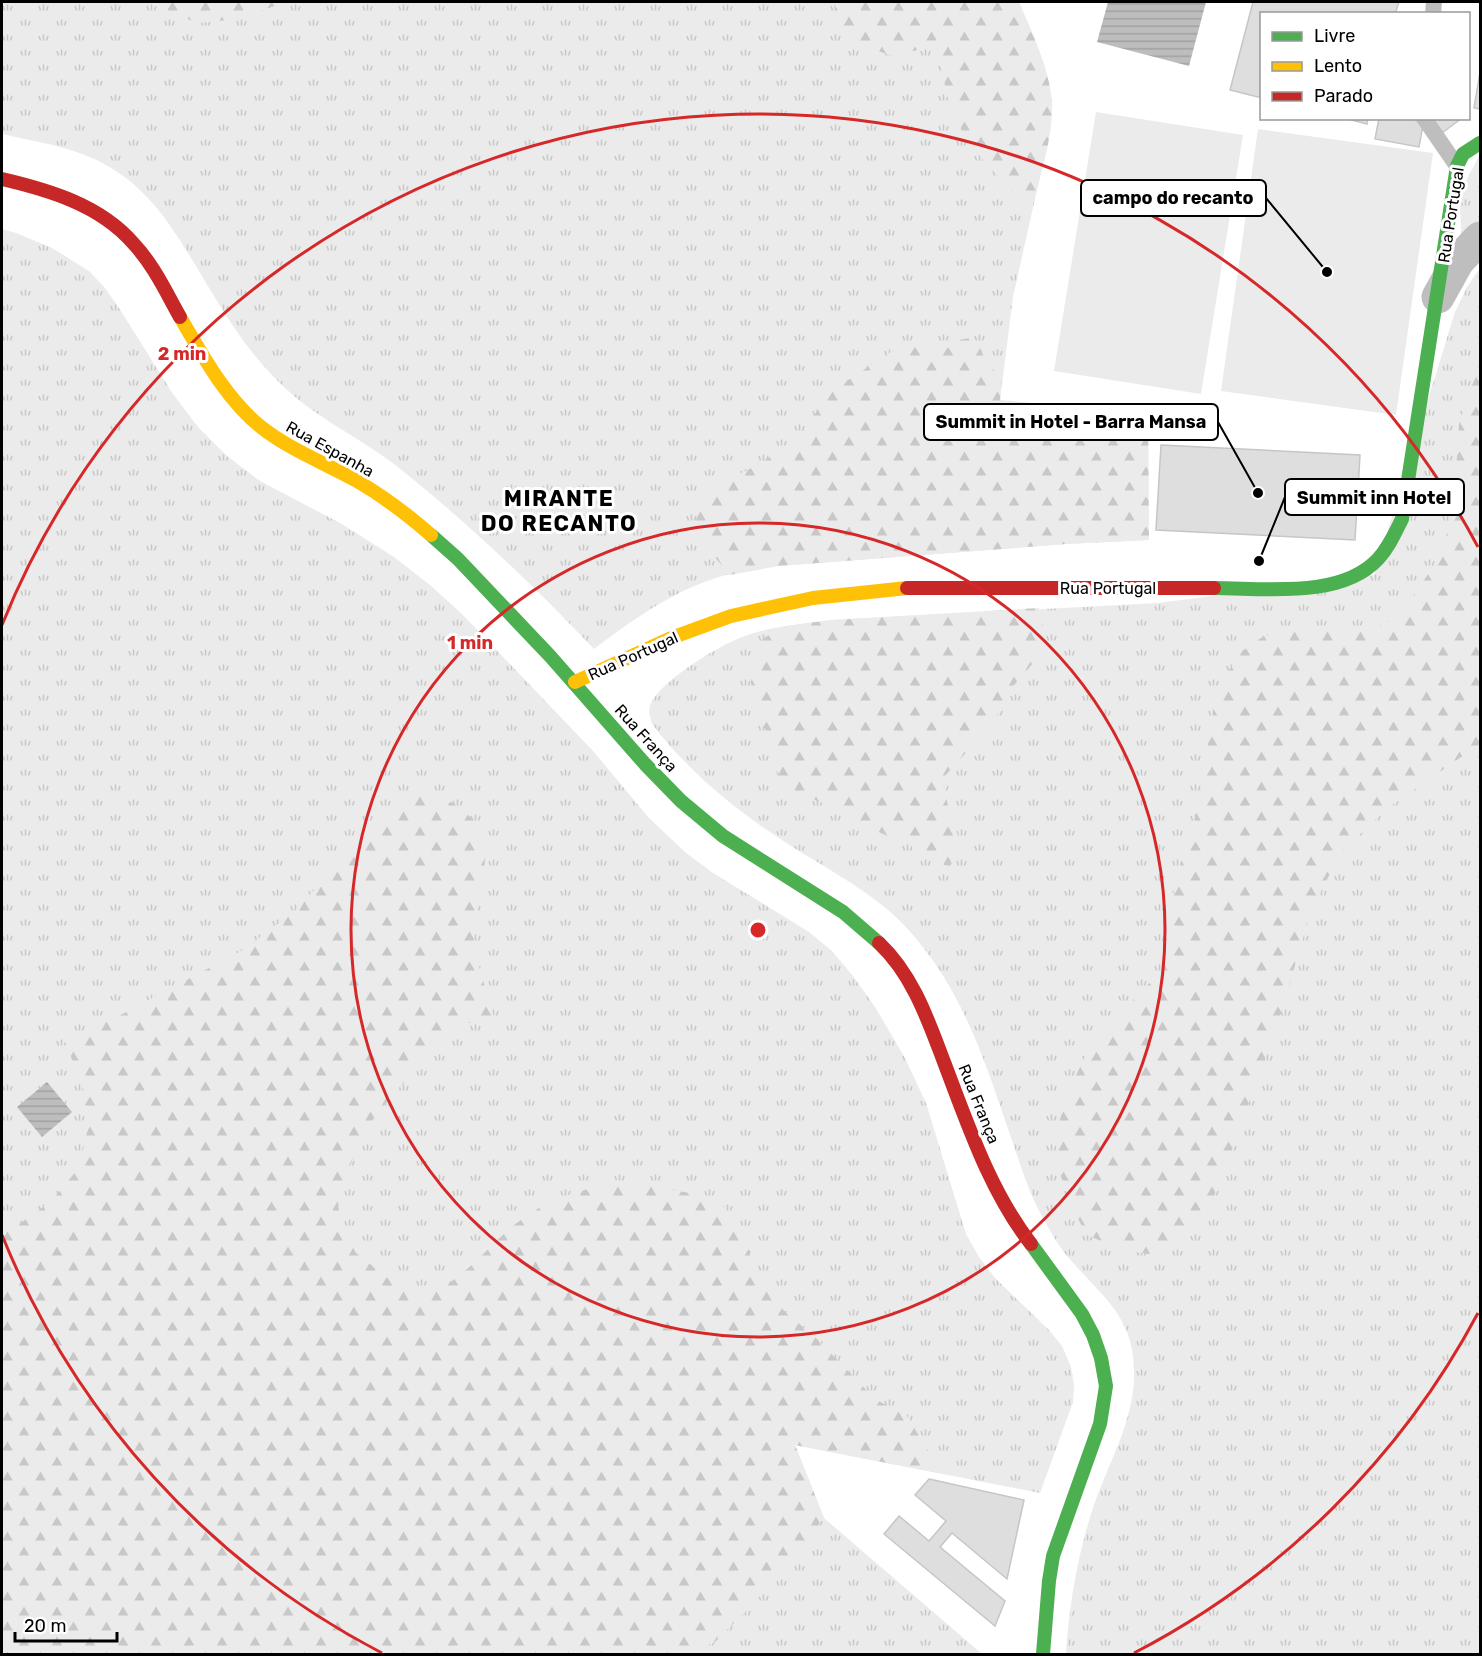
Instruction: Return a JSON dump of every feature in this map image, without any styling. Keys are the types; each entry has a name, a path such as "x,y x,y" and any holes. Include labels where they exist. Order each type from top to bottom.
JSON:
{"street":[{"name":"Rua Portugal","path":"575,682 660,641 730,616 783,603 846,593 898,588 1314,588 1347,581 1371,566 1380,556 1390,543 1402,519 1457,166 1463,153 1480,143"},
{"name":"Rua Espanha","path":"2,179 57,195 102,217 124,234 148,263 209,364 250,418 299,452 364,485 404,513 448,549 575,682"},
{"name":"Rua Portugal","path":"1438,297 1458,261 1480,238"},
{"name":"Rua França","path":"575,682 642,760 689,809 733,843 847,915 872,936 897,964 916,994 986,1168 1004,1205 1025,1237 1078,1306 1093,1333 1103,1362 1106,1402 1100,1426 1052,1560 1046,1599 1043,1654"}],"lane":[{"path":"1425,120 1457,166"}],"green space":[{"path":"2,2 1019,2 1046,73 1052,102 1050,132 1013,297 1000,400 1148,413 1149,540 1066,544 778,566 735,573 695,586 664,601 594,649 522,576 447,508 394,464 311,409 275,379 238,333 162,214 129,180 109,166 85,155 2,134"},
{"path":"160,2 285,2 239,19 197,23 164,9"},
{"path":"834,2 1019,2 1044,64 1052,103 1048,143 1032,209 981,158 960,128 947,95 938,45 893,56 857,44 836,21"},
{"path":"1096,112 1243,135 1201,394 1054,371"},
{"path":"1258,129 1433,153 1396,415 1221,391"},
{"path":"1480,154 1480,226 1462,241 1459,195"},
{"path":"2,229 52,248 89,271 119,308 173,394 198,427 227,456 260,481 340,523 394,557 430,585 462,614 593,751 649,818 685,852 713,873 809,932 832,951 875,1007 905,1058 926,1103 966,1234 979,1257 996,1279 1049,1330 1062,1346 1071,1367 1074,1385 1073,1402 1040,1493 795,1445 824,1518 982,1654 2,1654"},
{"path":"1480,268 1480,1654 1066,1654 1069,1617 1083,1541 1130,1409 1134,1375 1129,1337 1114,1309 1054,1238 1037,1207 972,1030 934,962 904,925 872,897 764,828 712,788 652,724 650,706 655,696 677,675 707,655 734,640 777,628 831,620 1158,603 1374,575 1455,312 1467,287"},
{"path":"970,338 979,345 986,362 1002,378 1000,401 1148,413 1149,540 1066,544 778,566 730,575 713,555 695,523 700,508 709,493 722,480 746,471 786,448 799,437 814,417 820,403 839,386 891,352 909,347 945,350 958,340"},
{"path":"1480,368 1480,744 1389,807 1341,852 1311,911 1276,1030 1211,1204 1193,1233 1176,1249 1148,1254 1120,1249 1087,1235 1072,1208 1057,1165 1056,1137 1065,1098 1086,1055 1105,1029 1163,969 1167,943 1164,926 1195,818 1216,700 1223,679 1242,651 1261,638 1287,626 1312,626 1334,630 1373,629 1390,621 1404,609 1433,567 1447,533 1454,503 1459,424 1468,394"},
{"path":"1039,608 1044,643 1039,656 1010,690 997,716 943,778 949,813 959,838 950,867 928,859 910,845 864,826 842,810 804,796 783,783 776,769 775,748 756,717 751,682 757,650 763,639 780,627 831,620"},
{"path":"429,794 453,803 474,820 486,849 473,946 495,1021 468,1023 437,1040 419,1067 391,1096 366,1129 338,1193 339,1222 356,1253 390,1280 415,1288 452,1281 511,1227 549,1201 617,1180 701,1195 720,1203 740,1226 750,1253 751,1269 786,1313 815,1337 875,1399 907,1416 929,1452 938,1473 795,1445 824,1518 756,1601 715,1642 687,1654 2,1654 2,1228 24,1221 52,1200 78,1169 88,1129 83,1088 64,1039 115,1018 243,950 294,912 388,810 411,798"}],"shaded area":[{"path":"1108,2 1206,2 1189,66 1097,42"},
{"path":"47,1082 72,1112 42,1137 17,1107"}],"building":[{"path":"1253,2 1399,2 1396,12 1260,12 1260,98 1230,90"},
{"path":"1480,72 1480,109 1474,108"},
{"path":"1352,120 1368,120 1367,124"},
{"path":"1379,120 1424,120 1419,147 1375,139"},
{"path":"1433,120 1459,120 1442,133"},
{"path":"1161,445 1360,455 1355,540 1156,530"},
{"path":"929,1479 1024,1500 1007,1579 952,1533 940,1547 1005,1601 995,1626 884,1534 899,1516 929,1541 946,1521 915,1495"}],"traffic: fast":[{"path":"1214,588 1279,589 1323,586 1362,572 1378,559 1389,545 1402,519 1457,166 1463,154 1480,143"},
{"path":"431,535 458,559 550,656 645,764 681,801 723,836 843,912 879,943"},
{"path":"1031,1244 1082,1314 1101,1358 1106,1386 1100,1424 1053,1556 1043,1654"}],"traffic: slow":[{"path":"180,317 226,390 248,416 272,435 367,487 431,535"},
{"path":"575,682 671,638 731,616 813,598 907,588"}],"traffic: jam":[{"path":"2,179 38,188 73,201 120,230 147,260 180,317"},
{"path":"907,588 1214,588"},
{"path":"879,943 901,969 918,999 981,1157 1003,1202 1031,1244"}],"place":[{"name":"campo do recanto","path":"1327,272"},
{"name":"Summit in Hotel - Barra Mansa","path":"1258,493"},
{"name":"Summit inn Hotel","path":"1259,561"}],"district":[{"name":"MIRANTE DO RECANTO","path":"559,510"}]}
